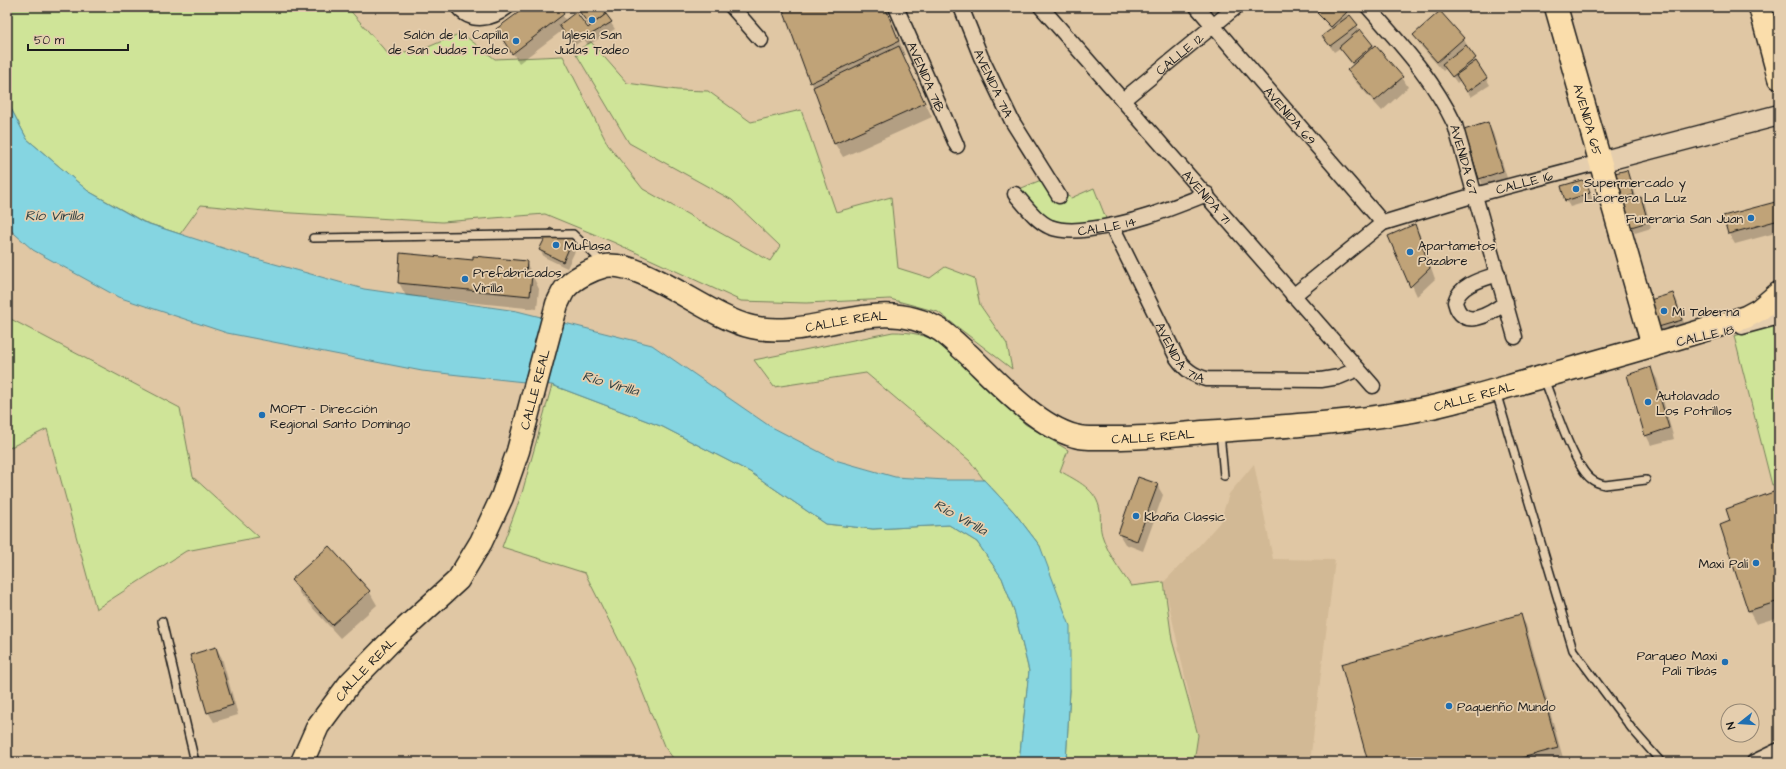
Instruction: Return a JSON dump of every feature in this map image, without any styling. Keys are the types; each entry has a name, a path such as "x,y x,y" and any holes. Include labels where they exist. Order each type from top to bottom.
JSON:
{"main road":[{"name":"AVENIDA 65","path":"1556,7 1653,346"},
{"path":"1760,7 1779,78"},
{"name":"CALLE REAL","path":"302,762 318,726 350,682 388,644 458,580 481,542 502,497 518,451 557,304 567,287 590,272 606,266 622,267 652,277 714,313 751,327 779,330 886,314 915,320 940,330 1015,398 1049,425 1077,437 1123,439 1343,420 1402,413 1544,377 1653,346 1746,317 1759,310 1779,293"}],"street":[{"path":"458,7 469,16 477,18 493,16 507,7"},
{"path":"732,7 761,40"},
{"name":"AVENIDA 71B","path":"896,7 957,146"},
{"name":"AVENIDA 71A","path":"961,7 981,57 1012,121 1059,196"},
{"name":"AVENIDA 71","path":"1041,7 1207,194 1293,296 1373,386"},
{"name":"AVENIDA 69","path":"1197,7 1383,224"},
{"name":"CALLE 12","path":"1123,100 1236,7"},
{"name":"AVENIDA 67","path":"1368,7 1421,68 1443,100 1455,125 1515,337"},
{"name":"CALLE 16","path":"1293,296 1383,224 1475,195 1779,115"},
{"name":"CALLE 14","path":"1015,194 1042,222 1051,227 1075,231 1112,226 1144,218 1207,194"},
{"name":"AVENIDA 71A","path":"1112,226 1177,358 1184,368 1194,375 1206,379 1321,380 1339,377 1358,369"},
{"path":"1498,274 1476,282 1461,291 1455,302 1461,314 1468,318 1476,318 1490,313 1506,302"},
{"name":"CALLE 18","path":"1653,346 1779,317"},
{"path":"1754,762 1779,750"}],"lane":[{"path":"313,238 574,234 606,266"},
{"path":"1544,377 1573,452 1591,480 1605,485 1646,480"},
{"path":"1495,390 1573,650 1632,729 1661,762"},
{"path":"1220,431 1224,476"},
{"path":"162,621 195,762"}],"shaded area":[{"path":"1254,464 1273,559 1335,560 1310,762 1194,762 1198,735 1164,582 1220,522 1229,494"}],"green space":[{"path":"7,7 347,7 389,55 426,48 461,33 495,59 563,56 608,145 643,189 770,261 780,246 732,200 629,143 575,52 591,42 627,83 677,90 708,91 751,122 801,110 836,212 891,197 898,268 930,278 945,267 974,278 980,305 1007,344 1012,369 938,312 890,299 806,303 741,301 613,242 545,214 442,222 275,212 201,205 180,234 144,222 88,191 27,139 7,101"},
{"path":"1041,180 1071,198 1094,188 1107,221 1076,226 1058,223 1051,219 1036,209 1017,190"},
{"path":"7,317 180,408 193,477 259,537 186,551 96,609 47,429 7,449"},
{"path":"1779,323 1779,483 1772,485 1734,336"},
{"path":"893,332 917,334 941,344 1025,424 1068,450 1060,471 1085,486 1095,497 1100,511 1101,531 1108,551 1131,586 1164,582 1172,640 1198,735 1194,762 1066,762 1070,690 1040,546 1014,512 984,480 970,461 866,373 774,387 754,360"},
{"path":"552,385 663,427 750,472 826,524 873,529 949,525 977,542 1002,578 1014,610 1029,671 1019,762 676,762 664,746 633,668 585,573 502,547 522,493"}],"water":[{"name":"Río Virilla","path":"7,101 27,139 88,191 143,222 257,259 364,289 517,311 652,345 768,425 835,460 895,477 946,480 984,480 1014,512 1040,546 1070,626 1070,690 1066,762 1019,762 1029,671 1014,610 1002,578 977,542 949,525 873,529 826,524 750,472 663,427 552,385 422,371 227,333 118,297 33,250 7,227"}],"building":[{"name":"Salón de la Capilla de San Judas Tadeo","path":"526,7 559,7 564,14 512,54 496,29"},
{"name":"Iglesia San Judas Tadeo","path":"576,7 601,7 606,14 590,26"},
{"path":"782,7 885,7 899,41 810,83"},
{"path":"1324,7 1342,7 1347,12 1331,27 1317,13"},
{"path":"1440,11 1464,38 1437,62 1413,35"},
{"path":"576,12 588,28 606,14 612,22 583,39 580,34 570,41 559,25"},
{"path":"1350,15 1358,25 1330,46 1322,36"},
{"path":"1360,29 1373,45 1352,63 1339,47"},
{"path":"1375,45 1403,77 1375,101 1347,70"},
{"path":"1466,45 1476,58 1452,77 1442,64"},
{"path":"899,46 925,103 834,144 813,87"},
{"path":"1476,61 1487,78 1467,92 1456,75"},
{"path":"1488,122 1503,171 1479,179 1464,130"},
{"path":"1627,170 1634,195 1623,198 1615,173"},
{"name":"Supermercado y Licorera La Luz","path":"1582,180 1588,186 1590,193 1565,201 1561,186"},
{"path":"1641,197 1648,222 1631,227 1623,202"},
{"name":"Funeraria San Juan","path":"1779,201 1779,220 1728,234 1723,216"},
{"name":"Apartametos Pazabre","path":"1415,224 1430,268 1410,287 1388,236"},
{"name":"Muflasa","path":"550,228 573,239 563,262 539,250"},
{"name":"Prefabricados Virilla","path":"400,253 473,260 473,256 527,261 526,274 532,274 530,296 398,283"},
{"name":"Mi Taberna","path":"1673,293 1682,320 1655,328 1647,301"},
{"name":"Autolavado Los Potrillos","path":"1651,367 1669,428 1645,436 1627,375"},
{"path":"1138,477 1158,484 1137,541 1118,534"},
{"name":"Maxi Palí","path":"1779,490 1779,601 1748,611 1720,525 1730,521 1726,509"},
{"path":"329,546 370,591 332,625 291,580"},
{"name":"Paquenño Mundo","path":"1521,614 1558,748 1507,762 1368,762 1341,664"},
{"path":"216,647 233,705 207,713 190,655"}],"place":[{"name":"Iglesia San Judas Tadeo","path":"592,20"},
{"name":"Salón de la Capilla de San Judas Tadeo","path":"516,41"},
{"name":"Supermercado y Licorera La Luz","path":"1576,189"},
{"name":"Funeraria San Juan","path":"1751,218"},
{"name":"Muflasa","path":"556,245"},
{"name":"Apartametos Pazabre","path":"1410,252"},
{"name":"Prefabricados Virilla","path":"465,279"},
{"name":"Mi Taberna","path":"1664,311"},
{"name":"Autolavado Los Potrillos","path":"1648,402"},
{"name":"MOPT - Dirección Regional Santo Domingo","path":"262,415"},
{"name":"Kbaña Classic","path":"1136,516"},
{"name":"Maxi Palí","path":"1756,563"},
{"name":"Parqueo Maxi Palí Tibás","path":"1725,662"},
{"name":"Paquenño Mundo","path":"1449,706"}]}
